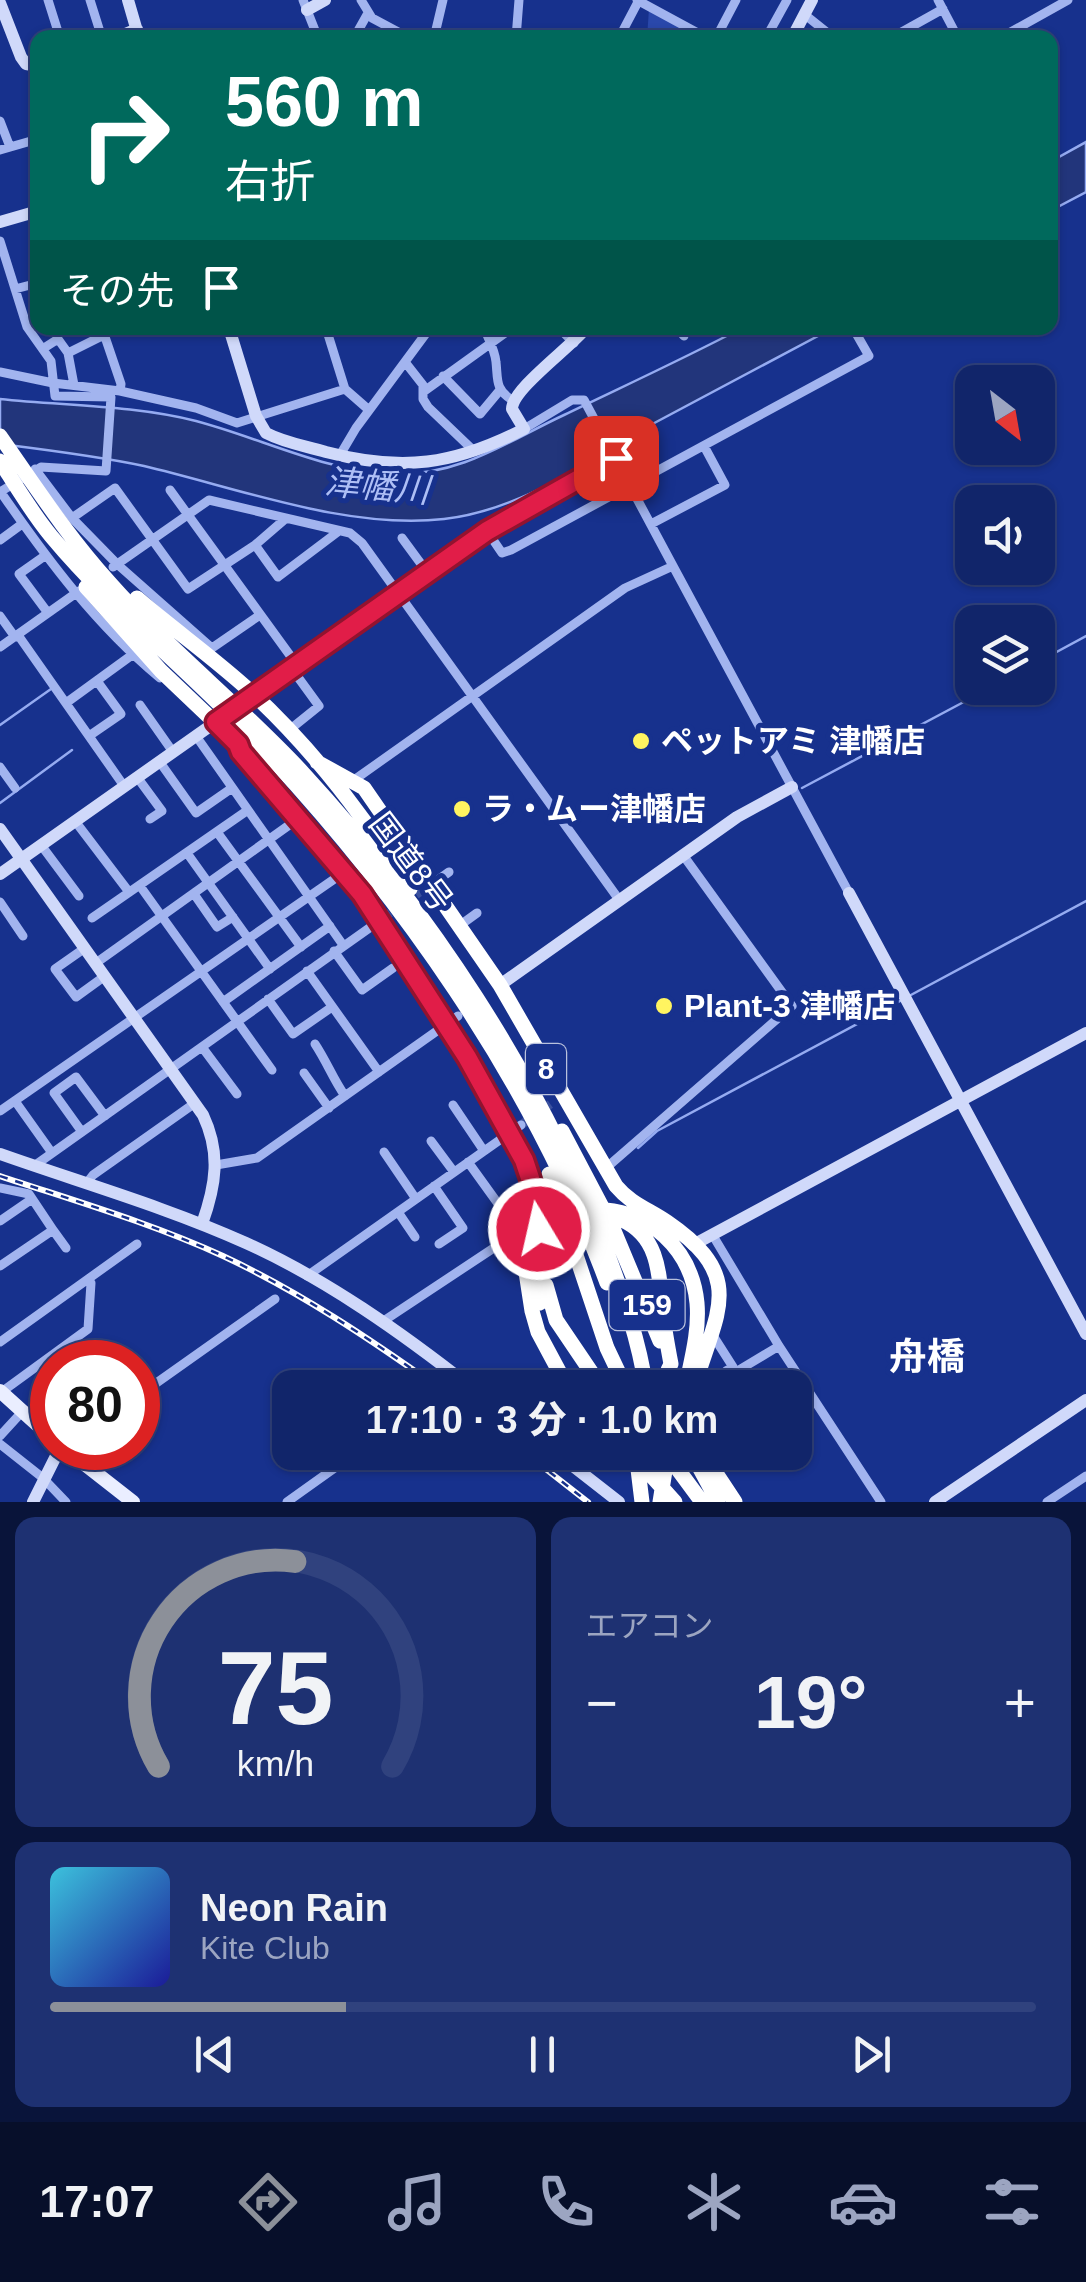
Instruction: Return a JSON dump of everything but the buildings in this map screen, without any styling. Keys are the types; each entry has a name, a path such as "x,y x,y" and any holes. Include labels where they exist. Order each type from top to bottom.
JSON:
{"highway":[{"name":"国道8号","path":"0,425 3,449 29,491 315,805 427,948 466,1018 501,1053 591,1228 633,1327 636,1370"},
{"name":"8","path":"466,1018 467,976 384,848 317,762 209,650 156,614 64,530 56,550 110,618 216,722 246,732 241,752 466,1018 516,1128 537,1195 540,1224 528,1259 527,1285 538,1332 558,1370"},
{"name":"8","path":"317,762 354,780 395,825 428,886 459,926 556,1099 626,1198 666,1221 711,1267 719,1286 720,1308 704,1332 699,1370"},
{"name":"159","path":"501,1053 517,1057 576,1153 581,1205 591,1228 654,1322 668,1370"},
{"path":"570,1370 548,1329 537,1287 542,1250 558,1223 571,1215 611,1208 634,1215 663,1234 690,1276 704,1332 691,1370"},
{"path":"594,1370 556,1320 544,1273 554,1243 575,1222 586,1218 616,1218 639,1230 648,1242 660,1272 671,1364 668,1370"},
{"name":"159","path":"591,1228 596,1314 628,1370"},
{"path":"596,1314 603,1370"},
{"path":"635,1470 645,1502"},
{"path":"635,1470 659,1502"},
{"path":"646,1470 675,1502"},
{"path":"645,1502 649,1470"},
{"path":"654,1470 659,1502"},
{"path":"659,1502 663,1470"},
{"path":"665,1470 689,1502"},
{"path":"679,1470 702,1502"},
{"path":"699,1470 718,1502"},
{"path":"714,1470 735,1502"},
{"path":"726,1470 746,1502"}],"main road":[{"path":"0,1392 30,1420"},
{"path":"92,1470 133,1502"}],"street":[{"path":"48,0 57,30"},
{"path":"90,0 99,30"},
{"path":"128,0 137,30"},
{"path":"315,30 305,5 325,0"},
{"path":"361,0 368,14 395,30"},
{"path":"436,30 443,0"},
{"path":"517,30 519,0"},
{"path":"623,30 638,0 692,30"},
{"path":"720,30 736,0"},
{"path":"770,30 787,0"},
{"path":"796,30 812,0"},
{"path":"1014,30 1068,0"},
{"path":"0,2 22,57 30,65"},
{"path":"903,30 940,5 954,30"},
{"path":"359,30 368,14"},
{"path":"804,14 824,30"},
{"path":"0,121 5,149 30,141"},
{"path":"0,222 30,213"},
{"path":"0,242 30,331"},
{"path":"16,289 30,285"},
{"path":"33,335 51,361 56,396 111,397 106,471 35,469 0,491 46,555 132,655 176,692 180,690"},
{"path":"68,353 97,335"},
{"path":"105,335 120,391"},
{"path":"231,335 256,416 266,433 340,456 390,465 474,451 524,429 572,400 581,398 586,403 1086,1334"},
{"path":"328,335 345,389 370,410"},
{"path":"340,456 425,335"},
{"path":"487,335 500,390 512,400"},
{"path":"422,392 501,335"},
{"path":"566,335 574,343"},
{"path":"524,429 512,409 512,400 580,335"},
{"path":"487,531 502,554 631,486 869,356 858,335"},
{"path":"44,348 58,339 68,353 74,386"},
{"path":"405,362 423,385 428,407 474,451"},
{"path":"0,372 120,391 196,408 237,422 345,389"},
{"path":"443,376 480,414 500,390"},
{"path":"651,524 725,484 704,446"},
{"path":"0,874 427,572 613,453"},
{"path":"35,469 64,530 115,566 209,650 260,615"},
{"path":"64,530 115,488 188,589 255,545 284,520"},
{"path":"170,490 260,615 319,706 288,731"},
{"path":"115,566 209,500 350,533 398,592 620,901"},
{"path":"0,540 22,524"},
{"path":"255,545 278,576 339,532"},
{"path":"402,538 427,572"},
{"path":"46,555 20,574 48,613"},
{"path":"354,780 626,588 674,566"},
{"path":"0,647 78,591"},
{"path":"0,616 124,786"},
{"path":"66,703 132,655"},
{"path":"89,736 121,714 98,681"},
{"path":"140,705 174,752"},
{"path":"196,736 330,926 362,990 393,968"},
{"path":"160,761 196,814 232,788"},
{"path":"0,767 16,788"},
{"path":"137,777 162,810 150,818"},
{"path":"495,989 738,817 792,787"},
{"path":"92,918 248,810"},
{"path":"96,963 299,818"},
{"path":"74,820 129,892"},
{"path":"0,829 195,1102 211,1134 216,1165 214,1188 202,1224"},
{"path":"216,832 301,947"},
{"path":"41,844 79,896"},
{"path":"188,852 270,969"},
{"path":"606,1168 792,1006 683,855"},
{"path":"0,1111 344,872"},
{"path":"428,886 449,872"},
{"path":"140,886 272,1070"},
{"path":"194,894 217,927 232,917"},
{"path":"0,902 23,936"},
{"path":"459,926 477,913"},
{"path":"34,1166 382,919"},
{"path":"223,1002 330,926"},
{"path":"85,948 55,968 76,996 105,976"},
{"path":"307,971 380,1072"},
{"path":"268,999 294,1034 332,1006"},
{"path":"216,1165 257,1158 466,1018"},
{"path":"693,1245 1086,1033"},
{"path":"315,1044 345,1096"},
{"path":"202,1048 237,1094"},
{"path":"304,1073 329,1108"},
{"path":"82,1132 54,1093 76,1077 105,1116"},
{"path":"15,1100 52,1154"},
{"path":"86,1184 195,1102"},
{"path":"453,1105 484,1151"},
{"path":"307,1276 516,1128"},
{"path":"431,1141 454,1172"},
{"path":"384,1152 416,1199"},
{"path":"0,1154 202,1224 250,1245 382,1322 447,1370"},
{"path":"468,1162 499,1205"},
{"path":"434,1186 463,1228 440,1244"},
{"path":"0,1188 29,1194 66,1248"},
{"path":"0,1221 32,1199"},
{"path":"398,1212 415,1237"},
{"path":"382,1322 533,1222 540,1224"},
{"path":"0,1266 54,1230"},
{"path":"712,1234 791,1370"},
{"path":"0,1342 137,1244"},
{"path":"0,1392 88,1329 88,1278"},
{"path":"160,1380 275,1299"},
{"path":"704,1332 735,1370 779,1346"},
{"path":"935,1502 1086,1400"},
{"path":"812,1405 881,1502"},
{"path":"0,1436 21,1413"},
{"path":"0,1444 66,1502"},
{"path":"33,1502 49,1470"},
{"path":"292,1501 333,1470"},
{"path":"578,1470 619,1502"},
{"path":"1047,1502 1086,1476"}],"shaded area":[{"path":"649,9 686,30 648,30"}],"water":[{"path":"1086,142 1086,192 1058,207 1058,158"},
{"name":"津幡川","path":"728,335 820,335 598,453 599,456 544,487 485,511 444,519 407,521 331,513 144,466 0,444 0,399 172,416 344,467 418,473 483,455"}],"waterway":[{"path":"1055,653 1086,636"},
{"path":"0,725 51,689"},
{"path":"802,788 958,705"},
{"path":"0,803 72,750"},
{"path":"909,996 1086,901"},
{"path":"638,1148 657,1131 902,1000"}],"tunnel":[{"path":"383,918 424,889"},
{"path":"521,1125 552,1103"}],"railway":[{"path":"0,1176 141,1223 223,1256 334,1317 413,1370"},
{"path":"547,1470 588,1502"}],"place":[{"name":"ペットアミ 津幡店","path":"641,741"},
{"name":"ラ・ムー津幡店","path":"462,809"},
{"name":"Plant-3 津幡店","path":"664,1006"}],"district":[{"name":"舟橋","path":"927,1357"}],"route":[{"path":"539,1229 540,1208 524,1160 488,1090 447,1025 380,920 344,872 216,722 487,531 616,458"}]}
